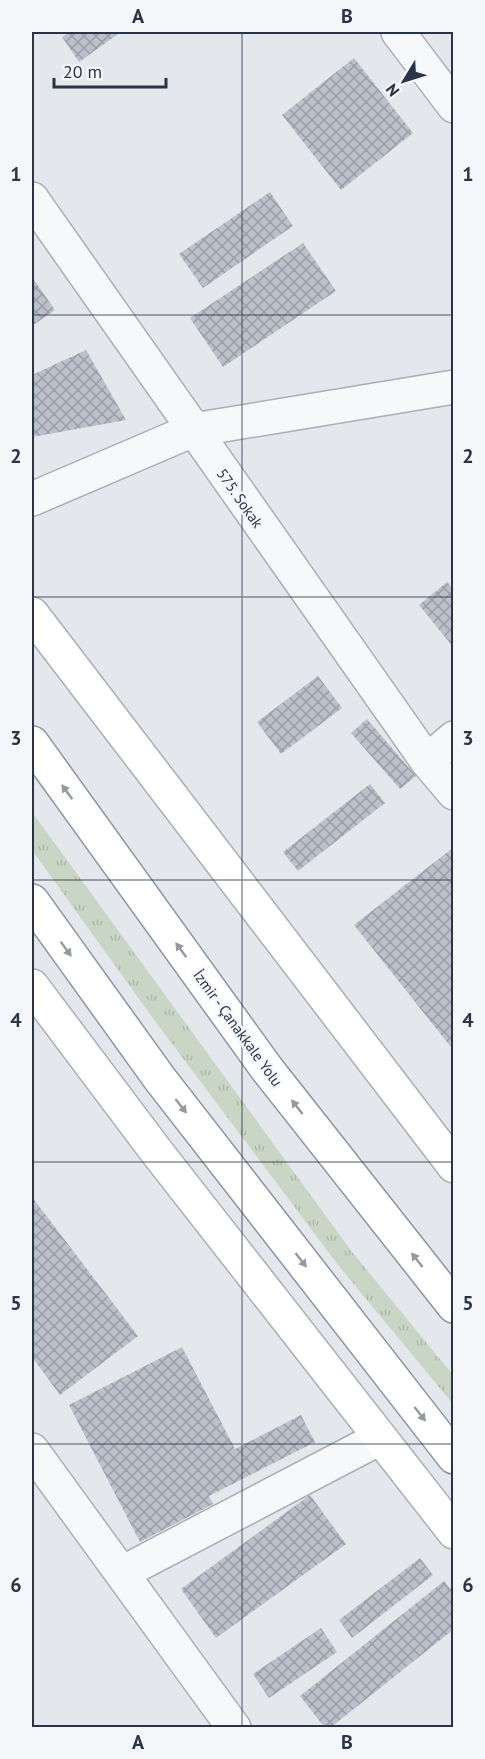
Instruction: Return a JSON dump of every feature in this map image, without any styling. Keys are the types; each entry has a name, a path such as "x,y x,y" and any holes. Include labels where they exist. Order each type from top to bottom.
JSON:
{"main road":[{"path":"32,614 453,1166"},
{"name":"İzmir - Çanakkale Yolu","path":"32,743 267,1070 453,1306"},
{"path":"32,902 160,1079 453,1457"},
{"path":"32,986 156,1151 453,1532"}],"street":[{"path":"398,32 449,93"},
{"name":"575. Sokak","path":"32,200 427,761 453,793"},
{"path":"32,499 193,430 453,387"},
{"path":"427,761 453,738"},
{"path":"122,1573 380,1438"},
{"path":"32,1450 234,1728"}],"green space":[{"path":"32,812 352,1252 453,1375 453,1404 338,1265 152,1017 32,850"}],"building":[{"path":"70,32 121,32 79,62 62,37"},
{"path":"354,58 413,133 341,190 282,115"},
{"path":"270,192 293,226 203,288 179,254"},
{"path":"303,243 336,291 223,367 190,318"},
{"path":"32,277 55,310 32,326"},
{"path":"86,350 126,420 32,437 32,375"},
{"path":"447,582 454,590 454,648 419,605"},
{"path":"318,676 342,708 281,754 257,722"},
{"path":"367,719 416,776 400,789 351,733"},
{"path":"370,784 385,803 298,871 283,852"},
{"path":"454,847 454,1051 354,925"},
{"path":"32,1197 138,1336 60,1395 32,1357"},
{"path":"182,1347 235,1449 301,1415 315,1442 209,1496 213,1504 140,1542 69,1405"},
{"path":"310,1495 346,1544 216,1638 181,1589"},
{"path":"420,1558 433,1575 352,1638 339,1620"},
{"path":"444,1581 454,1593 454,1629 330,1728 325,1728 300,1696"},
{"path":"321,1628 337,1652 269,1698 253,1674"}]}
